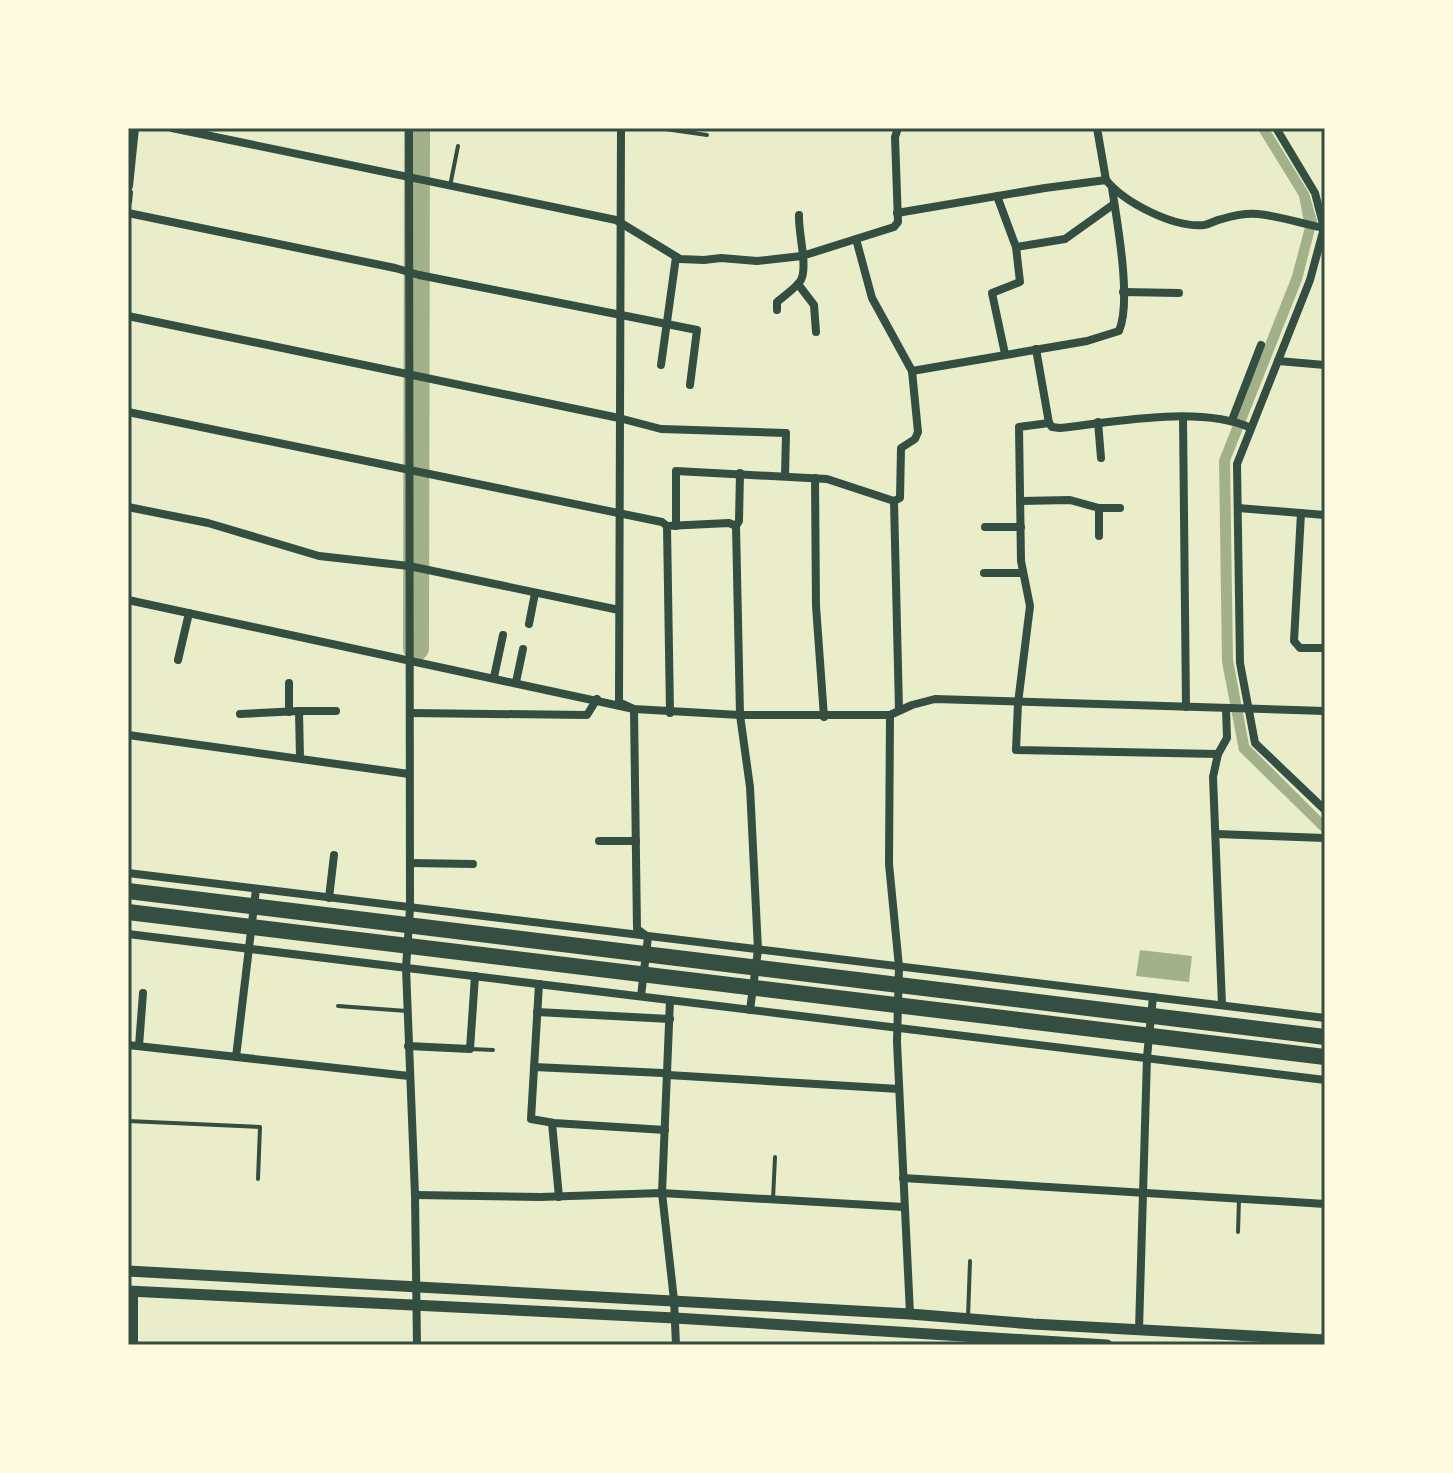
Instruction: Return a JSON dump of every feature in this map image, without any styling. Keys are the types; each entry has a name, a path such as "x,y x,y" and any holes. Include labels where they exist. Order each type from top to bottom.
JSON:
{"highway":[{"path":"128,891 1325,1037"},
{"path":"128,912 1325,1057"}],"street":[{"path":"128,202 135,128"},
{"path":"172,128 620,223 676,257 757,261 802,256 894,227 898,222 895,137 898,128"},
{"path":"409,128 415,178 414,567 409,659 410,908 406,968 417,1345"},
{"path":"621,128 619,702 634,709"},
{"path":"912,371 1087,341 1119,331 1123,292 1114,204 1097,128"},
{"path":"1276,128 1315,193 1323,228 1310,280 1249,427 1237,464 1240,663 1255,743 1325,810"},
{"path":"897,213 997,196 1109,184 1139,205 1187,225 1207,225 1220,219 1258,214 1323,228"},
{"path":"997,196 1016,247 1020,282 992,293 1005,354"},
{"path":"1016,247 1065,239 1114,204"},
{"path":"128,213 697,330 690,385"},
{"path":"777,310 777,302 803,276 799,215"},
{"path":"670,713 672,526 676,471 815,478 848,484 894,501 900,498 901,448 915,439 918,432 912,371 868,286 856,239"},
{"path":"661,365 676,257"},
{"path":"798,284 814,305 816,332"},
{"path":"1123,292 1179,293"},
{"path":"128,316 661,429 786,433 785,476"},
{"path":"1232,420 1261,345"},
{"path":"1036,349 1052,427 1135,418 1183,417 1232,420 1249,427"},
{"path":"1278,361 1325,365"},
{"path":"128,412 672,526 729,523 736,526"},
{"path":"1183,417 1186,707"},
{"path":"1098,422 1101,458"},
{"path":"1049,423 1019,427 1022,573 1030,598 1030,621 1018,703 1016,750 1218,754"},
{"path":"740,473 739,521 736,526 740,715 750,787 758,950 750,1010"},
{"path":"815,478 816,606 824,717"},
{"path":"1020,501 1070,500 1099,508 1120,508"},
{"path":"894,501 899,710"},
{"path":"128,507 208,523 319,556 414,567 619,610"},
{"path":"1099,508 1099,536"},
{"path":"1238,508 1325,515"},
{"path":"1301,513 1294,641 1300,648 1325,648"},
{"path":"985,527 1021,527"},
{"path":"984,573 1022,573"},
{"path":"529,624 535,593"},
{"path":"128,600 634,709 670,713 824,717 890,715 935,699 1325,711"},
{"path":"178,660 189,613"},
{"path":"494,677 503,635"},
{"path":"516,682 523,649"},
{"path":"289,683 300,758"},
{"path":"410,713 587,715 597,699"},
{"path":"634,709 637,929 648,937"},
{"path":"1222,1005 1213,777 1218,754 1227,738 1228,709"},
{"path":"240,714 336,711"},
{"path":"890,715 889,864 899,967 897,1027 910,1314"},
{"path":"128,735 409,774"},
{"path":"1216,834 1323,838"},
{"path":"599,841 636,841"},
{"path":"329,898 334,855"},
{"path":"410,863 473,864"},
{"path":"128,873 1325,1018"},
{"path":"236,1057 256,889"},
{"path":"128,934 1325,1080"},
{"path":"641,996 648,937"},
{"path":"408,1046 470,1049 475,976"},
{"path":"539,984 531,1119 665,1130"},
{"path":"139,1046 143,993"},
{"path":"1139,1330 1147,1057 1153,997"},
{"path":"670,1000 662,1193 676,1345"},
{"path":"537,1012 670,1019"},
{"path":"128,1045 409,1076"},
{"path":"534,1067 899,1089"},
{"path":"552,1123 559,1197"},
{"path":"903,1178 1325,1204"},
{"path":"415,1195 559,1197 662,1193 904,1207"},
{"path":"128,1271 674,1300 1325,1340"},
{"path":"134,1345 131,1291 675,1318 912,1339 1107,1345"},
{"path":"1026,1324 1027,1343"}],"lane":[{"path":"658,128 707,135"},
{"path":"450,186 458,146"},
{"path":"338,1006 407,1011"},
{"path":"470,1049 493,1050"},
{"path":"128,1121 260,1127 258,1179"},
{"path":"773,1200 775,1157"},
{"path":"1238,1232 1239,1199"},
{"path":"968,1319 970,1261"}],"shaded area":[{"path":"1257,128 1269,128 1309,193 1317,221 1302,280 1230,461 1233,660 1249,745 1325,821 1325,835 1239,751 1222,662 1219,460 1292,276 1305,227 1299,196"},
{"path":"1140,950 1192,956 1189,982 1136,976"}],"waterway":[{"path":"416,648 417,128"}]}
